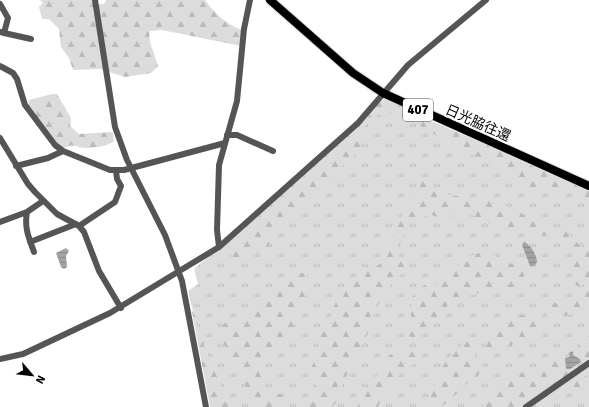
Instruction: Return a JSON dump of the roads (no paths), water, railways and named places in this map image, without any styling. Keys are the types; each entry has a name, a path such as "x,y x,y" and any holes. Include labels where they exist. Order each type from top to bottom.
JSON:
{"highway":[{"name":"日光脇往還","path":"270,0 353,73 383,93 589,186"}],"street":[{"path":"95,0 115,127 131,168 161,227 182,281 206,407"},
{"path":"219,247 217,230 219,172 224,143 236,101 244,29 250,0"},
{"path":"0,360 23,354 120,308 219,247 358,123 408,65 486,0"},
{"path":"0,4 8,18 2,32 32,39"},
{"path":"0,66 13,72 17,79 25,105 49,140 63,151 110,170 131,168 224,143"},
{"path":"227,135 237,135 273,151"},
{"path":"0,138 28,184 62,218 78,225 88,238 99,271 120,308"},
{"path":"16,166 48,158 63,151"},
{"path":"30,242 78,225 115,202 121,186 117,179 116,170"},
{"path":"0,222 27,212 43,200"},
{"path":"27,212 25,226 34,252"},
{"path":"526,407 589,363"}]}
